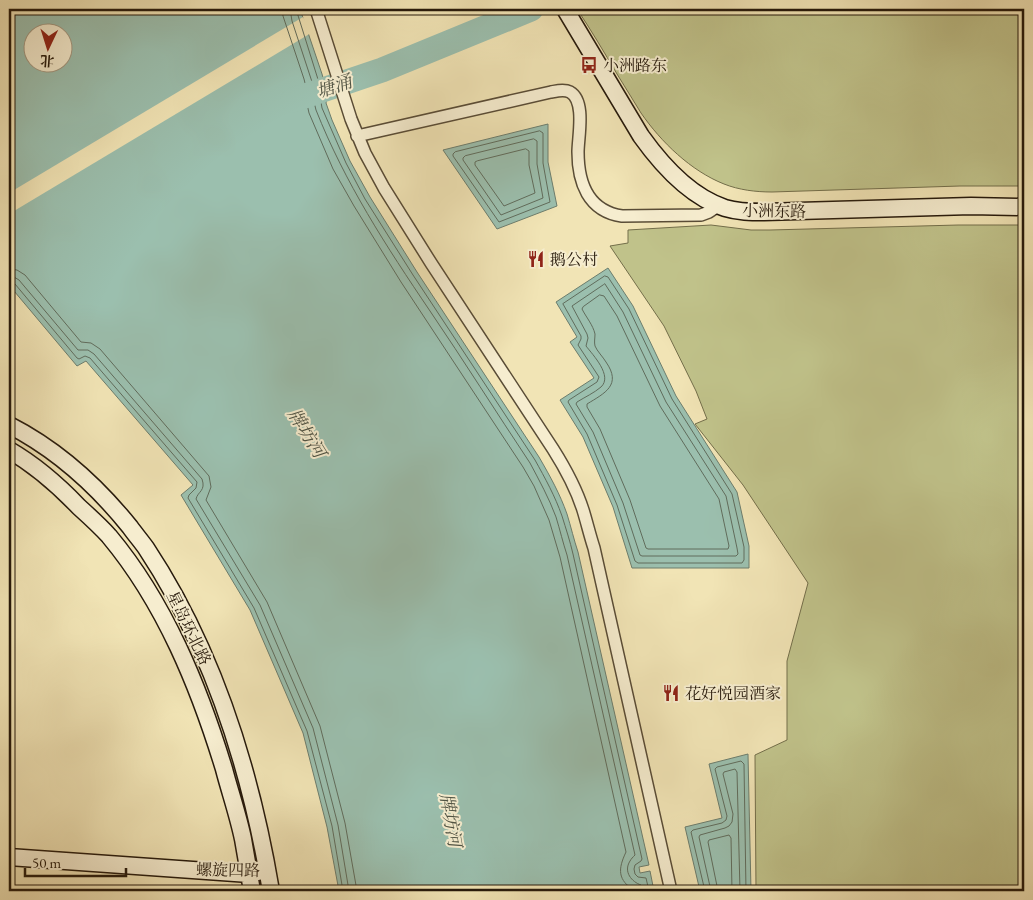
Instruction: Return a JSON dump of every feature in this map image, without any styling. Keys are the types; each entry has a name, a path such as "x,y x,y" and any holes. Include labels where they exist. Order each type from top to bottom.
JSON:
{"main road":[{"name":"小洲东路","path":"566,10 651,150 688,186 718,206 738,211 764,212 971,206 1024,207"},
{"name":"星岛环北路","path":"9,425 50,450 102,495 145,546 161,572 191,628 223,705 249,789 272,891"},
{"name":"星岛环北路","path":"9,450 43,472 108,535 131,566 173,636 188,669 217,748 235,806 252,891"},
{"name":"螺旋四路","path":"9,857 249,874 268,871"}],"street":[{"path":"316,9 357,136 384,188 553,449 576,492 594,548 671,891"},
{"path":"357,136 565,90 573,94 579,107 578,152 580,173 587,194 596,206 614,215 622,216 694,216 705,214 718,206"}],"green space":[{"path":"577,9 1024,9 1024,186 760,192 724,184 700,172 667,145 649,124"},
{"path":"711,225 751,230 770,230 1024,225 1024,891 756,891 755,755 787,740 787,661 808,583 743,485 695,424 707,419 696,391 664,326 610,246 628,243 628,230"}],"water":[{"name":"牌坊河","path":"9,9 300,9 326,89 356,86 331,95 327,98 326,103 350,161 417,272 539,457 567,514 578,552 649,865 639,867 640,873 650,871 654,891 339,891 327,827 303,733 250,610 181,495 193,485 86,361 77,366 9,285"},
{"path":"548,124 548,162 557,206 497,229 443,150"},
{"path":"608,268 633,306 676,396 737,492 749,546 749,568 632,568 613,507 583,437 560,400 594,378 570,342 577,337 556,302"},
{"path":"748,754 751,891 700,891 685,827 722,818 709,764"}],"pier":[{"path":"303,17 311,33 9,214 9,193"}],"waterway":[{"name":"塘涌","path":"293,100 382,70 531,9"}],"place":[{"name":"小洲路东","path":"589,65"},
{"name":"鹅公村","path":"536,259"},
{"name":"花好悦园酒家","path":"671,693"}]}
